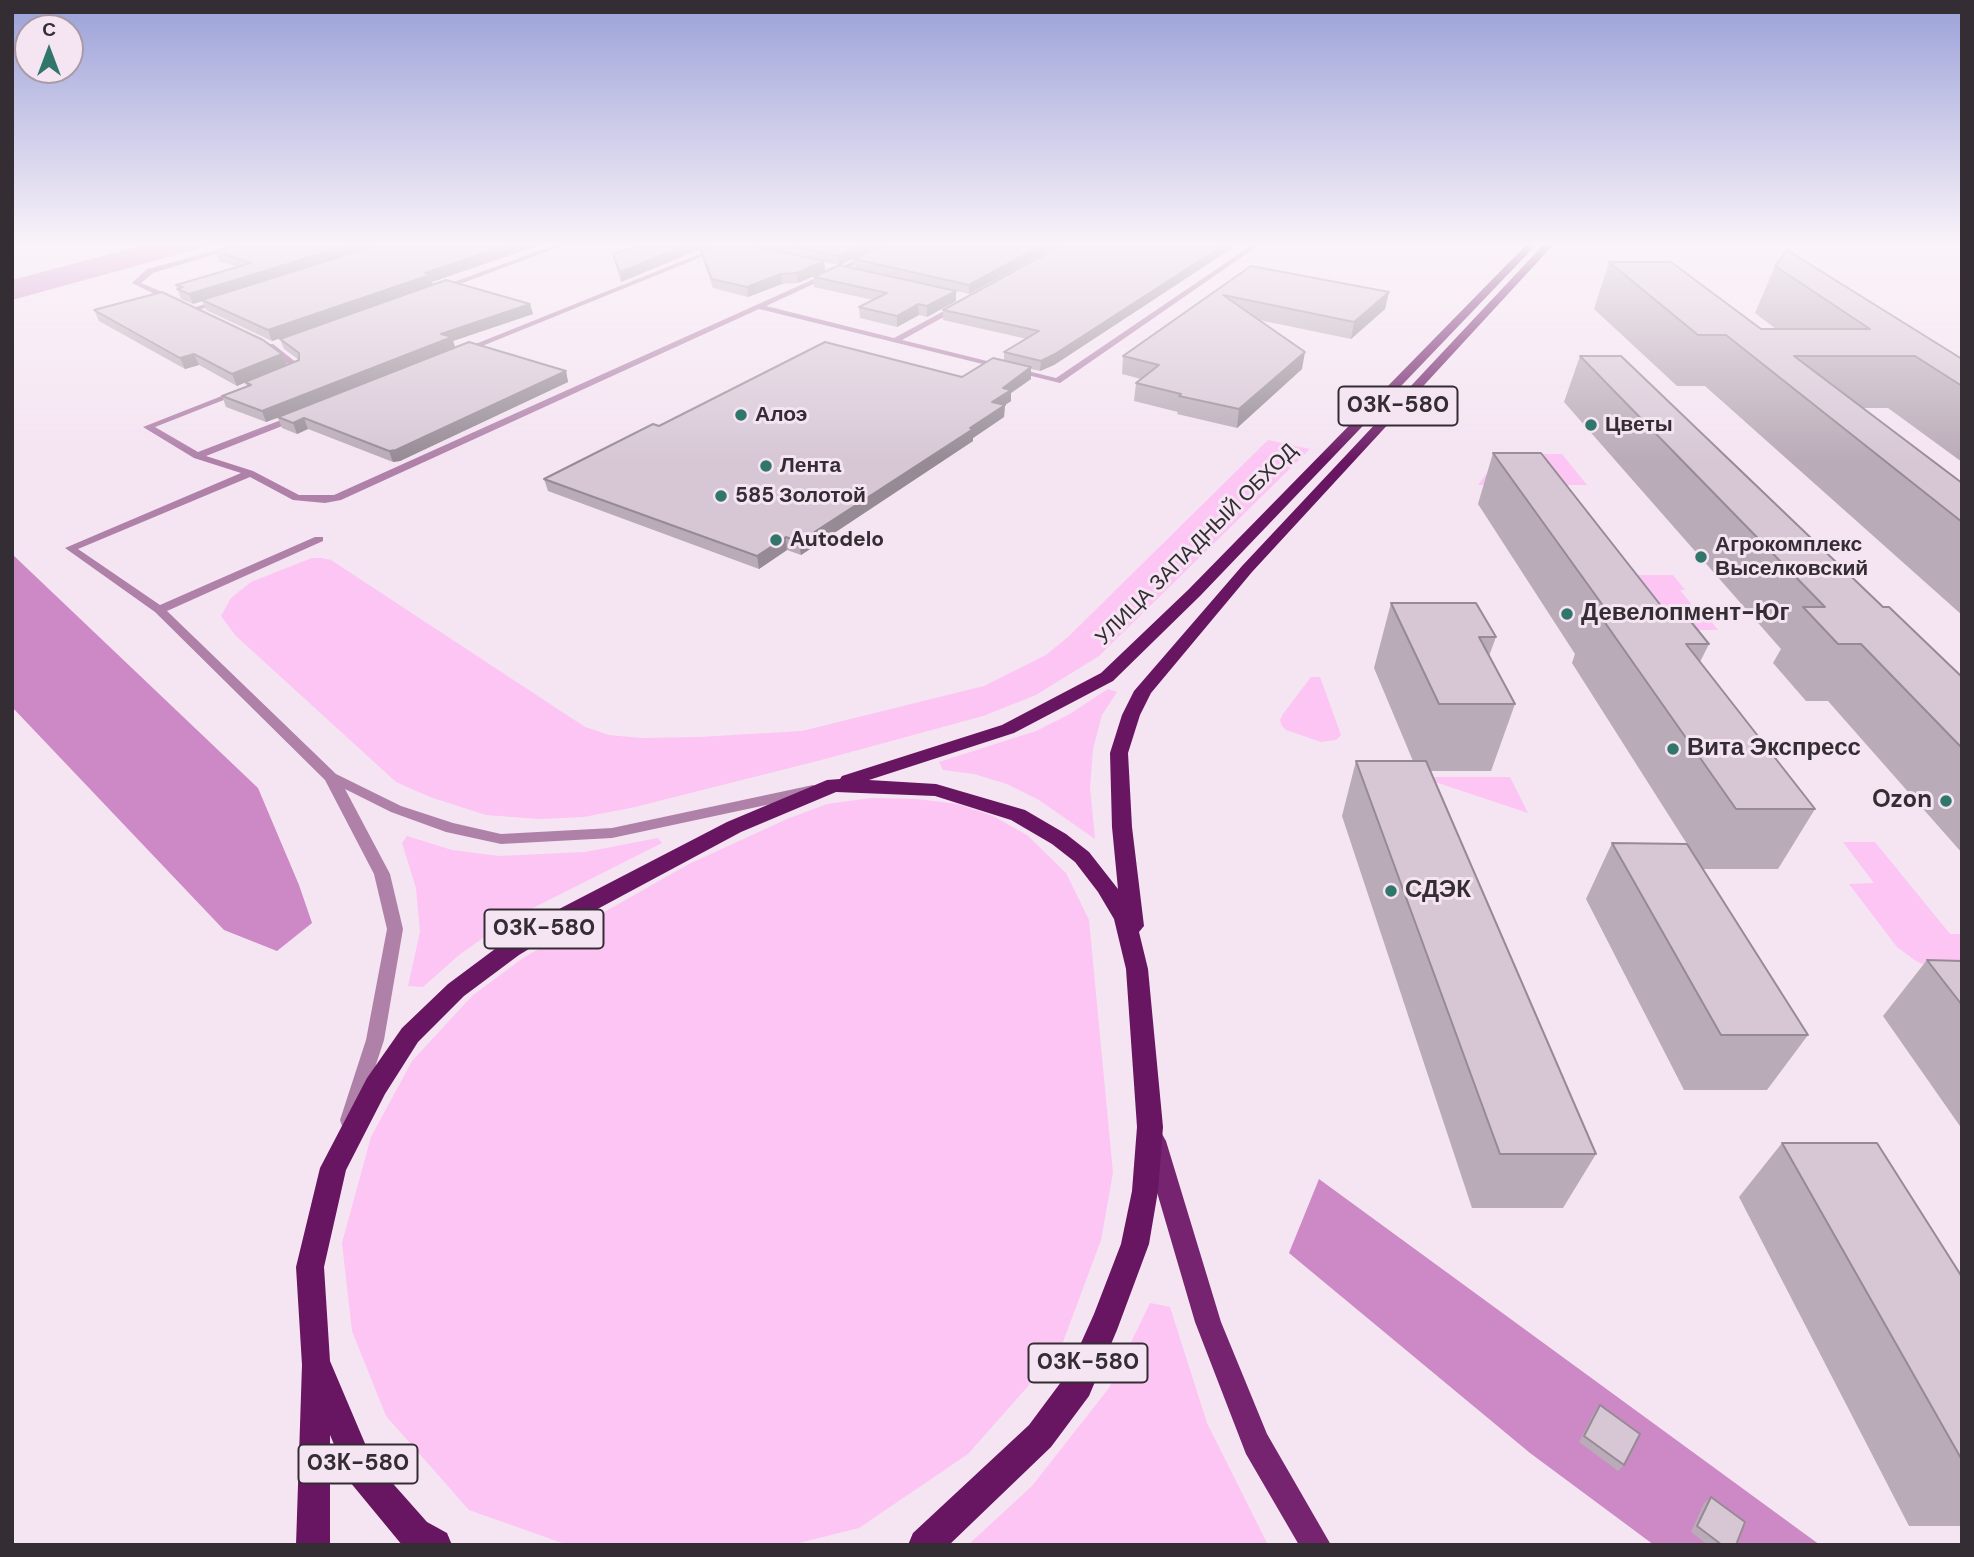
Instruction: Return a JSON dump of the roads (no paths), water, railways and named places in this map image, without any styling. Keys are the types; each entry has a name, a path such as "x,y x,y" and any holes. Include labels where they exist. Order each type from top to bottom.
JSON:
{"highway":[{"name":"УЛИЦА ЗАПАДНЫЙ ОБХОД","path":"834,785 1008,729 1107,677 1194,593 1463,316"},
{"name":"УЛИЦА ЗАПАДНЫЙ ОБХОД","path":"1137,969 1122,827 1119,753 1131,715 1143,691 1247,569 1482,316"},
{"name":"03К-580","path":"313,1545 315,1360 310,1267 333,1168 376,1087 410,1035 456,989 511,949 569,914 734,827 834,785 936,790 1018,816 1059,839 1082,857 1106,887 1125,919 1137,969 1150,1127 1145,1191 1135,1244 1107,1320 1078,1385 1040,1436 926,1545"},
{"name":"03К-580","path":"315,1360 361,1471 415,1534 435,1545"}],"main road":[{"path":"1150,1127 1208,1322 1256,1444 1316,1545"}],"street":[{"path":"456,353 551,316"},
{"path":"252,387 148,427 197,456 250,473 297,498 325,500 337,498 741,316"},
{"path":"794,316 1057,381 1153,316"},
{"path":"894,341 939,316"},
{"path":"261,342 298,367 278,377"},
{"path":"272,347 285,343"},
{"path":"197,456 301,415"},
{"path":"250,473 70,548 159,610 331,777 382,874 394,929 388,977 375,1040 333,1168"},
{"path":"159,610 319,538"},
{"path":"331,777 397,809 452,828 501,839 612,834 834,785"}],"place":[{"name":"Алоэ","path":"741,415"},
{"name":"Цветы","path":"1591,425"},
{"name":"Лента","path":"766,466"},
{"name":"585 Золотой","path":"721,496"},
{"name":"Autodelo","path":"776,540"},
{"name":"Агрокомплекс Выселковский","path":"1701,557"},
{"name":"Девелопмент-Юг","path":"1567,614"},
{"name":"Вита Экспресс","path":"1673,749"},
{"name":"Ozon","path":"1946,801"},
{"name":"СДЭК","path":"1391,891"}]}
